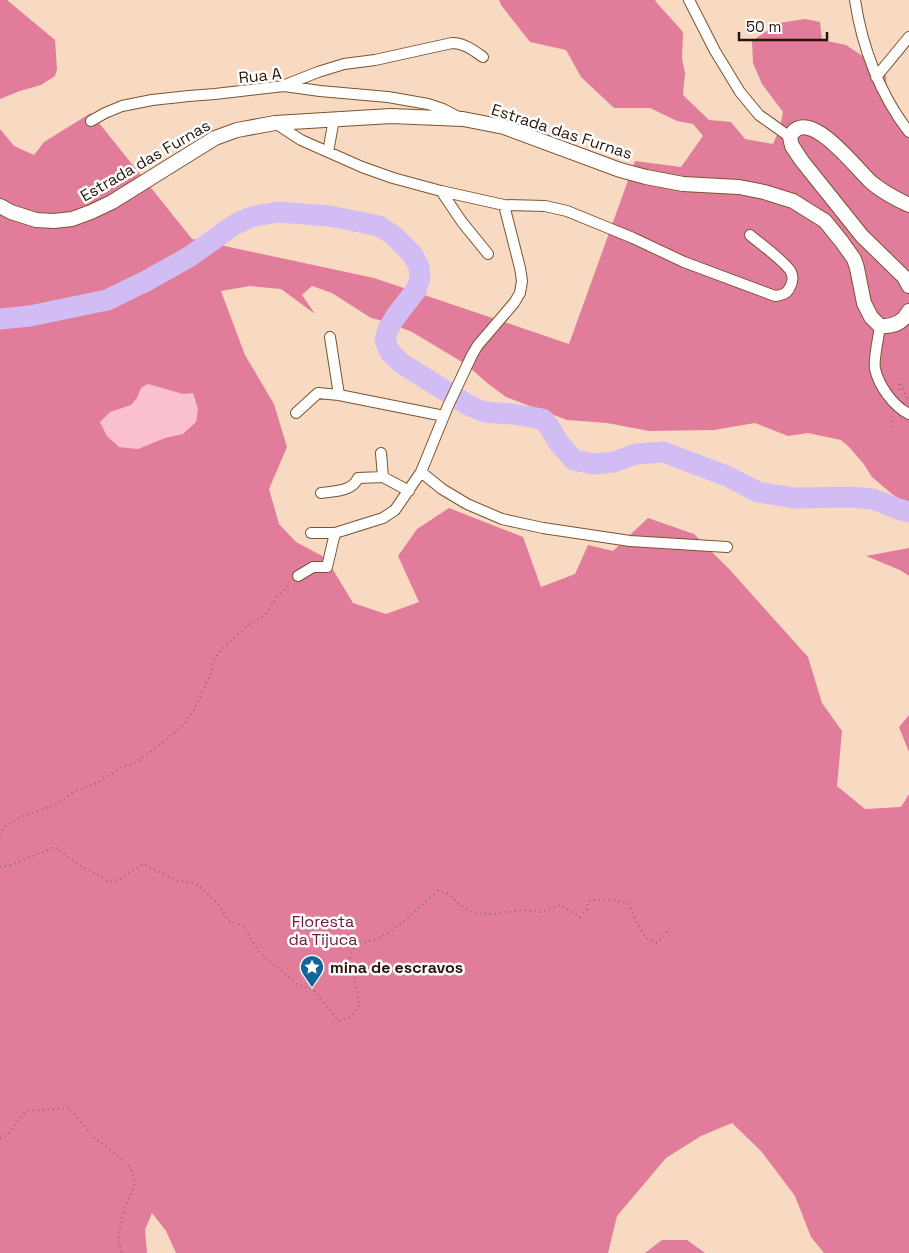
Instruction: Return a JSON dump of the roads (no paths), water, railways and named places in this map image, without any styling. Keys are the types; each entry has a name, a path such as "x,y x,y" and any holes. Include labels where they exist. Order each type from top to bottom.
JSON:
{"main road":[{"name":"Estrada das Furnas","path":"0,206 10,212 36,220 72,219 112,202 216,138 237,130 275,123 391,116 463,119 504,127 620,170 646,177 683,184 739,187 793,201 824,221 854,259 864,303 871,317 880,326"},
{"path":"909,205 872,183 841,151 817,130 803,126 792,133 790,137 792,146 802,161 856,229 904,277 909,286"},
{"path":"880,326 896,325 909,311"}],"street":[{"path":"689,0 715,51 740,92 759,116 790,137"},
{"path":"854,0 857,16 876,77 898,118 909,132"},
{"path":"876,77 909,37"},
{"path":"284,86 344,64 375,60 452,43 464,45 483,57"},
{"name":"Rua A","path":"91,121 122,106 152,100 284,86 388,97 428,104 463,119"},
{"path":"328,152 334,119"},
{"path":"275,123 301,140 393,178 504,206 545,206 567,211 633,238 684,262 775,296 783,294 789,290 792,283 792,274 788,267 750,235"},
{"path":"441,191 462,222 488,254"},
{"path":"311,533 335,533 383,518 395,510 421,472 463,372 478,345 514,303 520,293 522,281 520,268 504,206"},
{"path":"880,326 875,368 884,389 896,405 909,414"},
{"path":"330,337 339,394"},
{"path":"296,414 318,393 339,394 444,416"},
{"path":"381,453 383,477"},
{"path":"421,472 442,489 466,504 502,519 542,528 640,542 727,547"},
{"path":"321,493 343,491 356,483 358,478 383,477 408,491"},
{"path":"298,576 313,568 326,567 335,533"}],"waterway":[{"path":"0,319 30,316 107,300 189,257 234,225 251,217 278,212 330,216 379,226 393,235 413,255 419,267 420,278 416,290 388,329 385,341 390,352 401,363 468,405 484,412 543,419 558,442 574,460 593,464 614,462 636,454 663,452 727,476 758,492 795,498 851,497 873,499 909,512"}],"place":[{"name":"mina de escravos","path":"312,988"}],"park label":[{"name":"Floresta da Tijuca","path":"323,930"}]}
